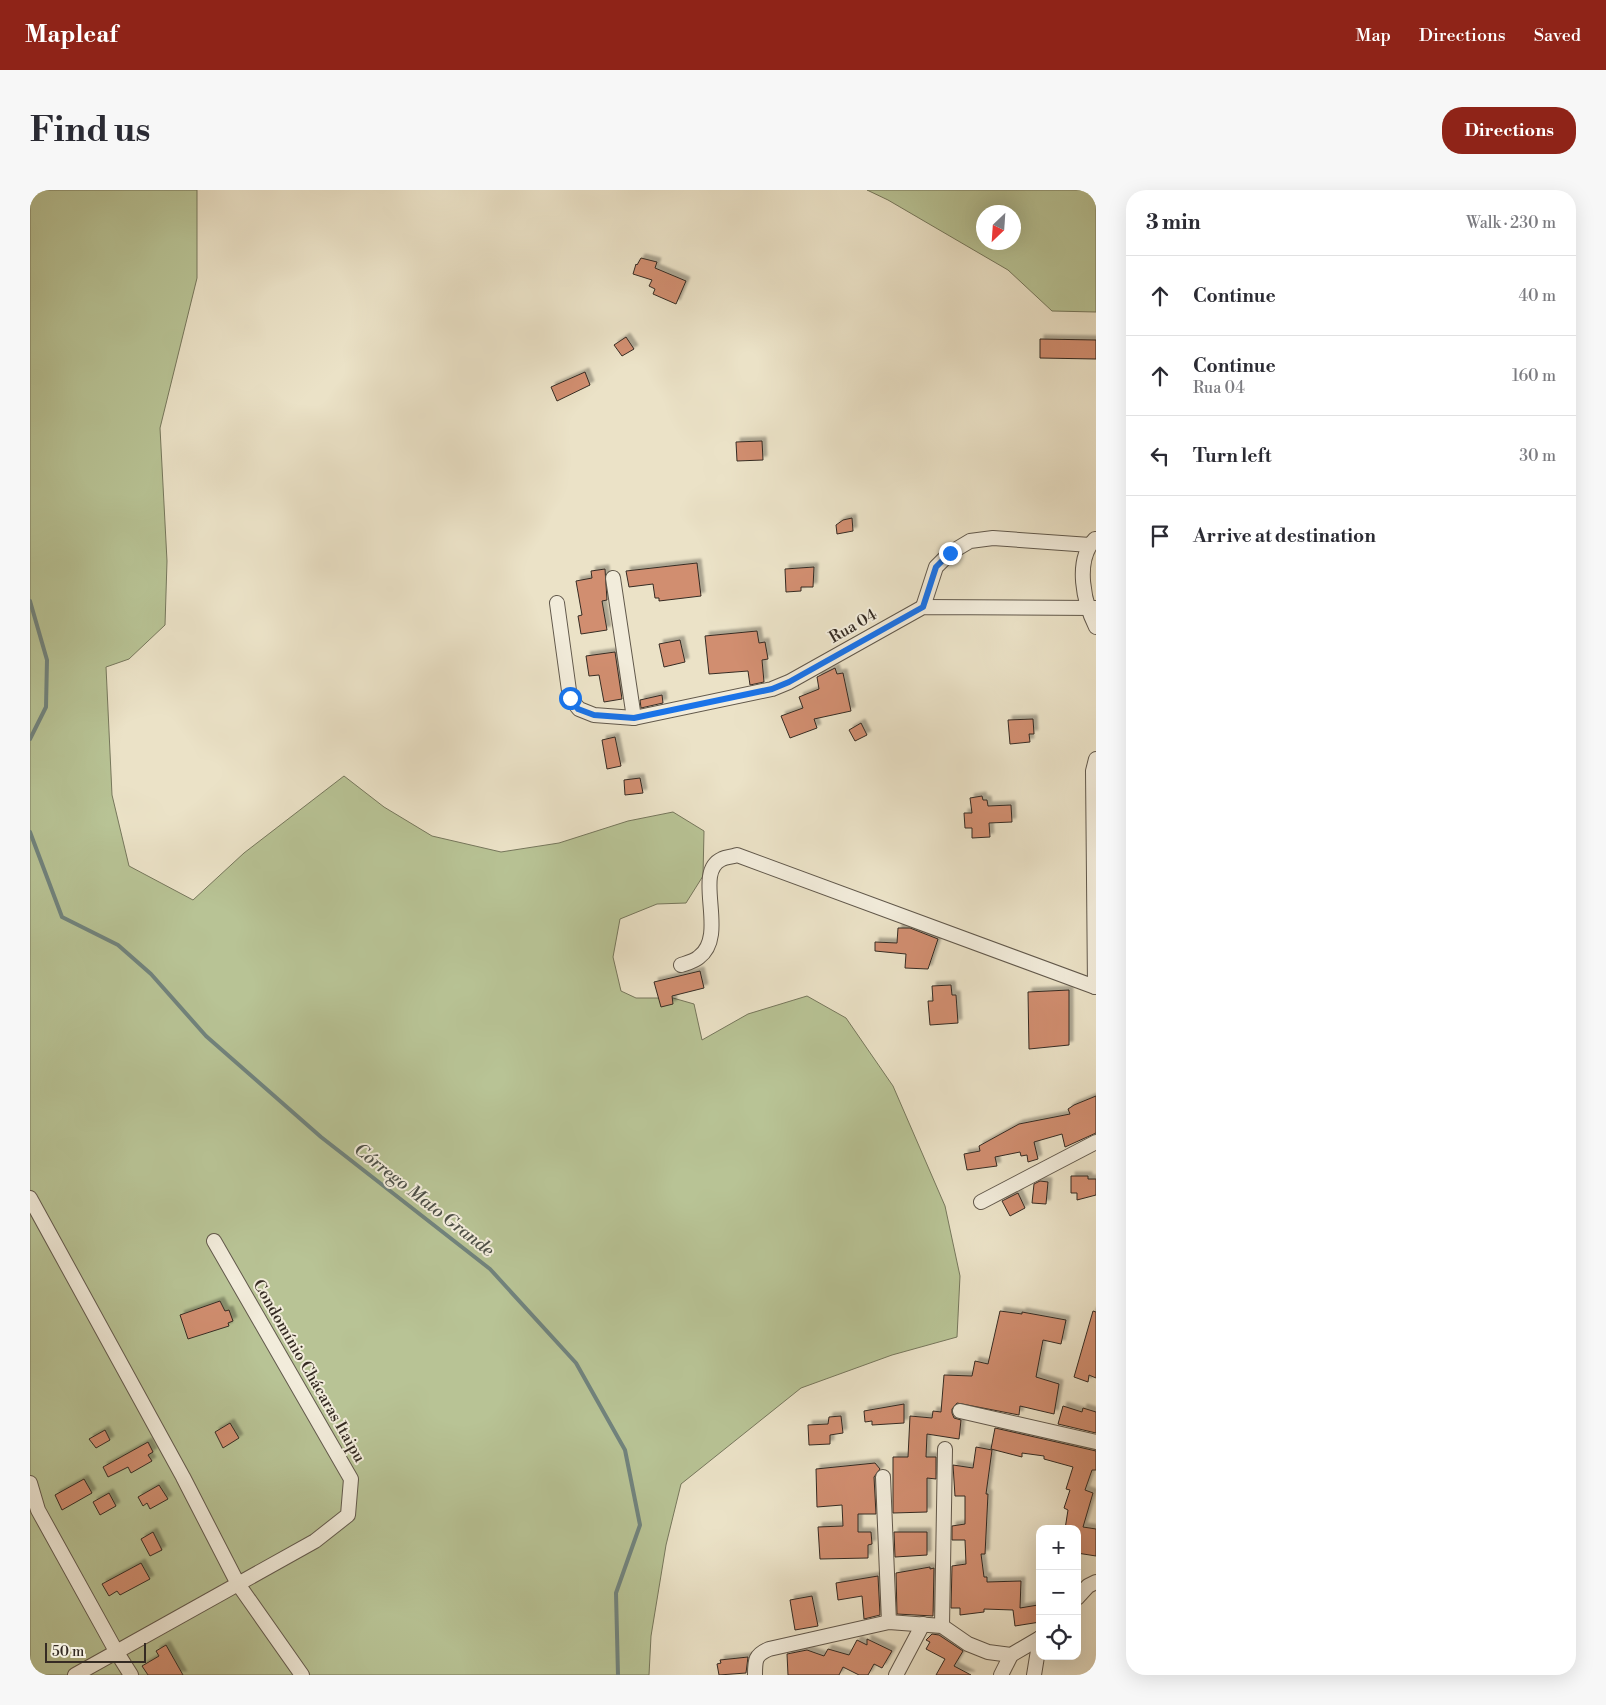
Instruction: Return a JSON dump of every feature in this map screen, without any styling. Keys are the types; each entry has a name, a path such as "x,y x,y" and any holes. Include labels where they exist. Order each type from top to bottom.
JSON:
{"street":[{"path":"923,607 936,567 950,553 970,541 993,538 1093,542 1083,563 1096,627"},
{"path":"613,578 634,718"},
{"name":"Rua 04","path":"557,604 570,698 578,709 594,715 634,718 772,689 789,682 923,607 1091,608"},
{"path":"681,964 699,958 708,948 712,930 709,878 714,866 721,859 737,855 1096,987 1093,771 1096,759"},
{"path":"981,1202 1096,1142"},
{"path":"30,1198 183,1476 238,1584 302,1675"},
{"name":"Condomínio Chácaras Itaipu","path":"75,1675 315,1541 348,1515 351,1479 214,1241"},
{"path":"960,1411 1096,1442"},
{"path":"942,1626 945,1449"},
{"path":"883,1477 889,1622"},
{"path":"30,1482 38,1510 131,1675"},
{"path":"1081,1594 1088,1586 1096,1582"},
{"path":"756,1675 755,1660 758,1654 769,1649 889,1622 942,1626 968,1644 988,1652 1011,1654 1036,1640"},
{"path":"896,1675 923,1624"},
{"path":"1001,1675 1011,1654"},
{"path":"1034,1675 1036,1660"}],"green space":[{"path":"30,190 197,190 197,278 160,428 167,561 165,625 129,659 106,667 112,795 129,866 193,900 244,853 344,776 384,807 432,836 501,852 559,843 628,821 673,812 704,831 703,876 686,903 657,904 620,919 613,957 621,991 636,998 673,998 694,1004 702,1040 748,1014 807,996 846,1018 893,1086 945,1206 960,1276 957,1337 892,1355 801,1388 681,1484 666,1545 651,1636 649,1675 30,1675"},
{"path":"867,190 1096,190 1096,312 1052,311 1008,270 888,200"}],"building":[{"path":"641,258 657,262 655,268 686,281 676,304 653,294 655,289 649,286 652,280 633,274 636,264"},
{"path":"626,337 634,349 622,356 614,345"},
{"path":"1040,339 1096,340 1096,359 1040,358"},
{"path":"585,372 590,385 557,401 551,387"},
{"path":"762,441 763,460 737,461 736,442"},
{"path":"852,518 853,531 837,534 836,525 843,520"},
{"path":"697,563 701,596 659,601 659,598 655,598 653,584 629,587 626,571"},
{"path":"814,567 813,587 801,587 801,591 786,592 785,569"},
{"path":"605,569 607,600 602,601 607,630 581,634 578,616 582,615 576,581 592,578 591,571"},
{"path":"757,631 759,643 765,642 768,659 762,660 764,682 750,685 748,671 709,674 705,636"},
{"path":"680,640 685,662 664,667 659,644"},
{"path":"615,652 622,699 604,702 599,675 589,676 586,656"},
{"path":"835,668 837,674 843,673 851,711 814,719 817,728 790,738 781,716 803,708 799,697 819,689 817,677"},
{"path":"662,695 663,703 641,708 640,700"},
{"path":"1033,719 1034,734 1029,734 1030,742 1010,744 1008,720"},
{"path":"861,723 867,735 855,741 849,730"},
{"path":"615,737 621,766 607,769 602,740"},
{"path":"640,778 643,793 625,795 624,780"},
{"path":"982,796 983,800 987,800 988,806 1011,805 1012,822 989,823 990,837 972,838 972,828 965,828 964,813 972,813 970,798"},
{"path":"898,928 910,928 938,939 928,969 905,968 906,954 875,951 875,942 897,943"},
{"path":"700,971 704,988 672,996 673,1004 661,1007 654,982"},
{"path":"951,985 952,995 956,995 958,1023 930,1025 928,1001 933,1001 932,986"},
{"path":"1069,990 1069,1045 1029,1049 1028,992"},
{"path":"1096,1096 1096,1133 1065,1147 1062,1134 1034,1142 1038,1159 1028,1162 1027,1155 1021,1156 1020,1152 995,1157 997,1166 967,1170 964,1154 980,1151 979,1146 1019,1124 1070,1114 1068,1109"},
{"path":"1071,1176 1088,1176 1088,1179 1096,1179 1096,1195 1077,1200 1077,1193 1071,1193"},
{"path":"1040,1181 1048,1182 1046,1204 1032,1203 1034,1184"},
{"path":"1018,1193 1025,1208 1010,1216 1002,1201"},
{"path":"220,1301 225,1311 229,1310 233,1321 228,1323 229,1326 188,1339 180,1315"},
{"path":"1000,1311 1022,1314 1022,1312 1066,1320 1061,1344 1043,1340 1036,1377 1059,1384 1054,1414 1020,1406 1019,1415 957,1403 952,1409 952,1413 954,1418 961,1420 959,1439 927,1434 926,1457 936,1457 936,1479 927,1478 927,1512 893,1513 893,1457 908,1457 910,1416 932,1418 933,1411 941,1412 944,1375 972,1376 975,1361 988,1364"},
{"path":"1093,1311 1096,1312 1096,1378 1089,1375 1088,1382 1074,1377"},
{"path":"904,1404 904,1423 872,1425 872,1421 865,1422 864,1411"},
{"path":"1063,1406 1082,1412 1083,1408 1096,1412 1096,1433 1058,1424"},
{"path":"841,1416 843,1433 830,1435 830,1444 809,1445 808,1425 828,1424 829,1417"},
{"path":"230,1423 239,1438 223,1448 215,1432"},
{"path":"995,1428 1096,1451 1096,1470 1092,1470 1085,1490 1093,1493 1083,1527 1096,1529 1096,1556 1081,1554 1081,1525 1066,1525 1068,1510 1064,1508 1070,1490 1066,1489 1073,1467 1044,1459 1044,1456 1022,1453 1022,1457 991,1449"},
{"path":"105,1430 110,1440 96,1448 89,1439"},
{"path":"148,1442 153,1452 148,1455 152,1461 131,1473 128,1467 108,1477 103,1467"},
{"path":"976,1447 992,1450 986,1494 988,1494 985,1554 981,1554 984,1577 987,1577 987,1582 1021,1581 1020,1608 1036,1605 1036,1623 1015,1626 1013,1610 984,1609 984,1612 960,1615 960,1608 951,1608 952,1566 966,1564 965,1540 952,1540 952,1526 965,1524 965,1496 955,1496 953,1465 973,1468"},
{"path":"875,1463 880,1469 874,1477 876,1514 858,1514 858,1532 871,1532 872,1544 868,1545 868,1558 820,1559 818,1527 843,1526 842,1505 817,1507 816,1469"},
{"path":"84,1479 92,1493 62,1510 55,1495"},
{"path":"159,1485 168,1499 150,1509 147,1503 143,1506 138,1497"},
{"path":"109,1493 116,1506 100,1515 93,1502"},
{"path":"153,1532 162,1550 150,1556 141,1539"},
{"path":"894,1532 927,1532 927,1555 895,1557"},
{"path":"141,1563 150,1579 120,1595 117,1591 109,1596 102,1584"},
{"path":"930,1567 930,1569 934,1568 933,1616 897,1614 896,1573"},
{"path":"878,1576 880,1615 864,1619 862,1596 838,1600 836,1583"},
{"path":"812,1596 818,1626 795,1630 790,1600"},
{"path":"932,1634 939,1635 963,1651 954,1666 971,1675 936,1675 945,1659 926,1649 930,1642 926,1640"},
{"path":"867,1639 892,1651 882,1668 874,1664 868,1675 859,1675 843,1667 839,1675 788,1675 787,1654 807,1650 824,1656 828,1649 849,1655 857,1640 867,1645"},
{"path":"166,1645 183,1675 148,1675 142,1666 159,1656 156,1651"},
{"path":"748,1657 746,1673 719,1675 717,1664 721,1663 720,1660"}],"waterway":[{"name":"Córrego Mato Grande","path":"30,601 47,660 46,707 30,739"},
{"name":"Córrego Mato Grande","path":"30,832 62,917 118,945 151,974 206,1036 321,1137 490,1269 576,1363 625,1450 640,1525 616,1593 618,1675"}],"route":[{"path":"570,698 578,709 594,715 634,718 772,689 789,682 923,607 936,567 950,553"}]}
